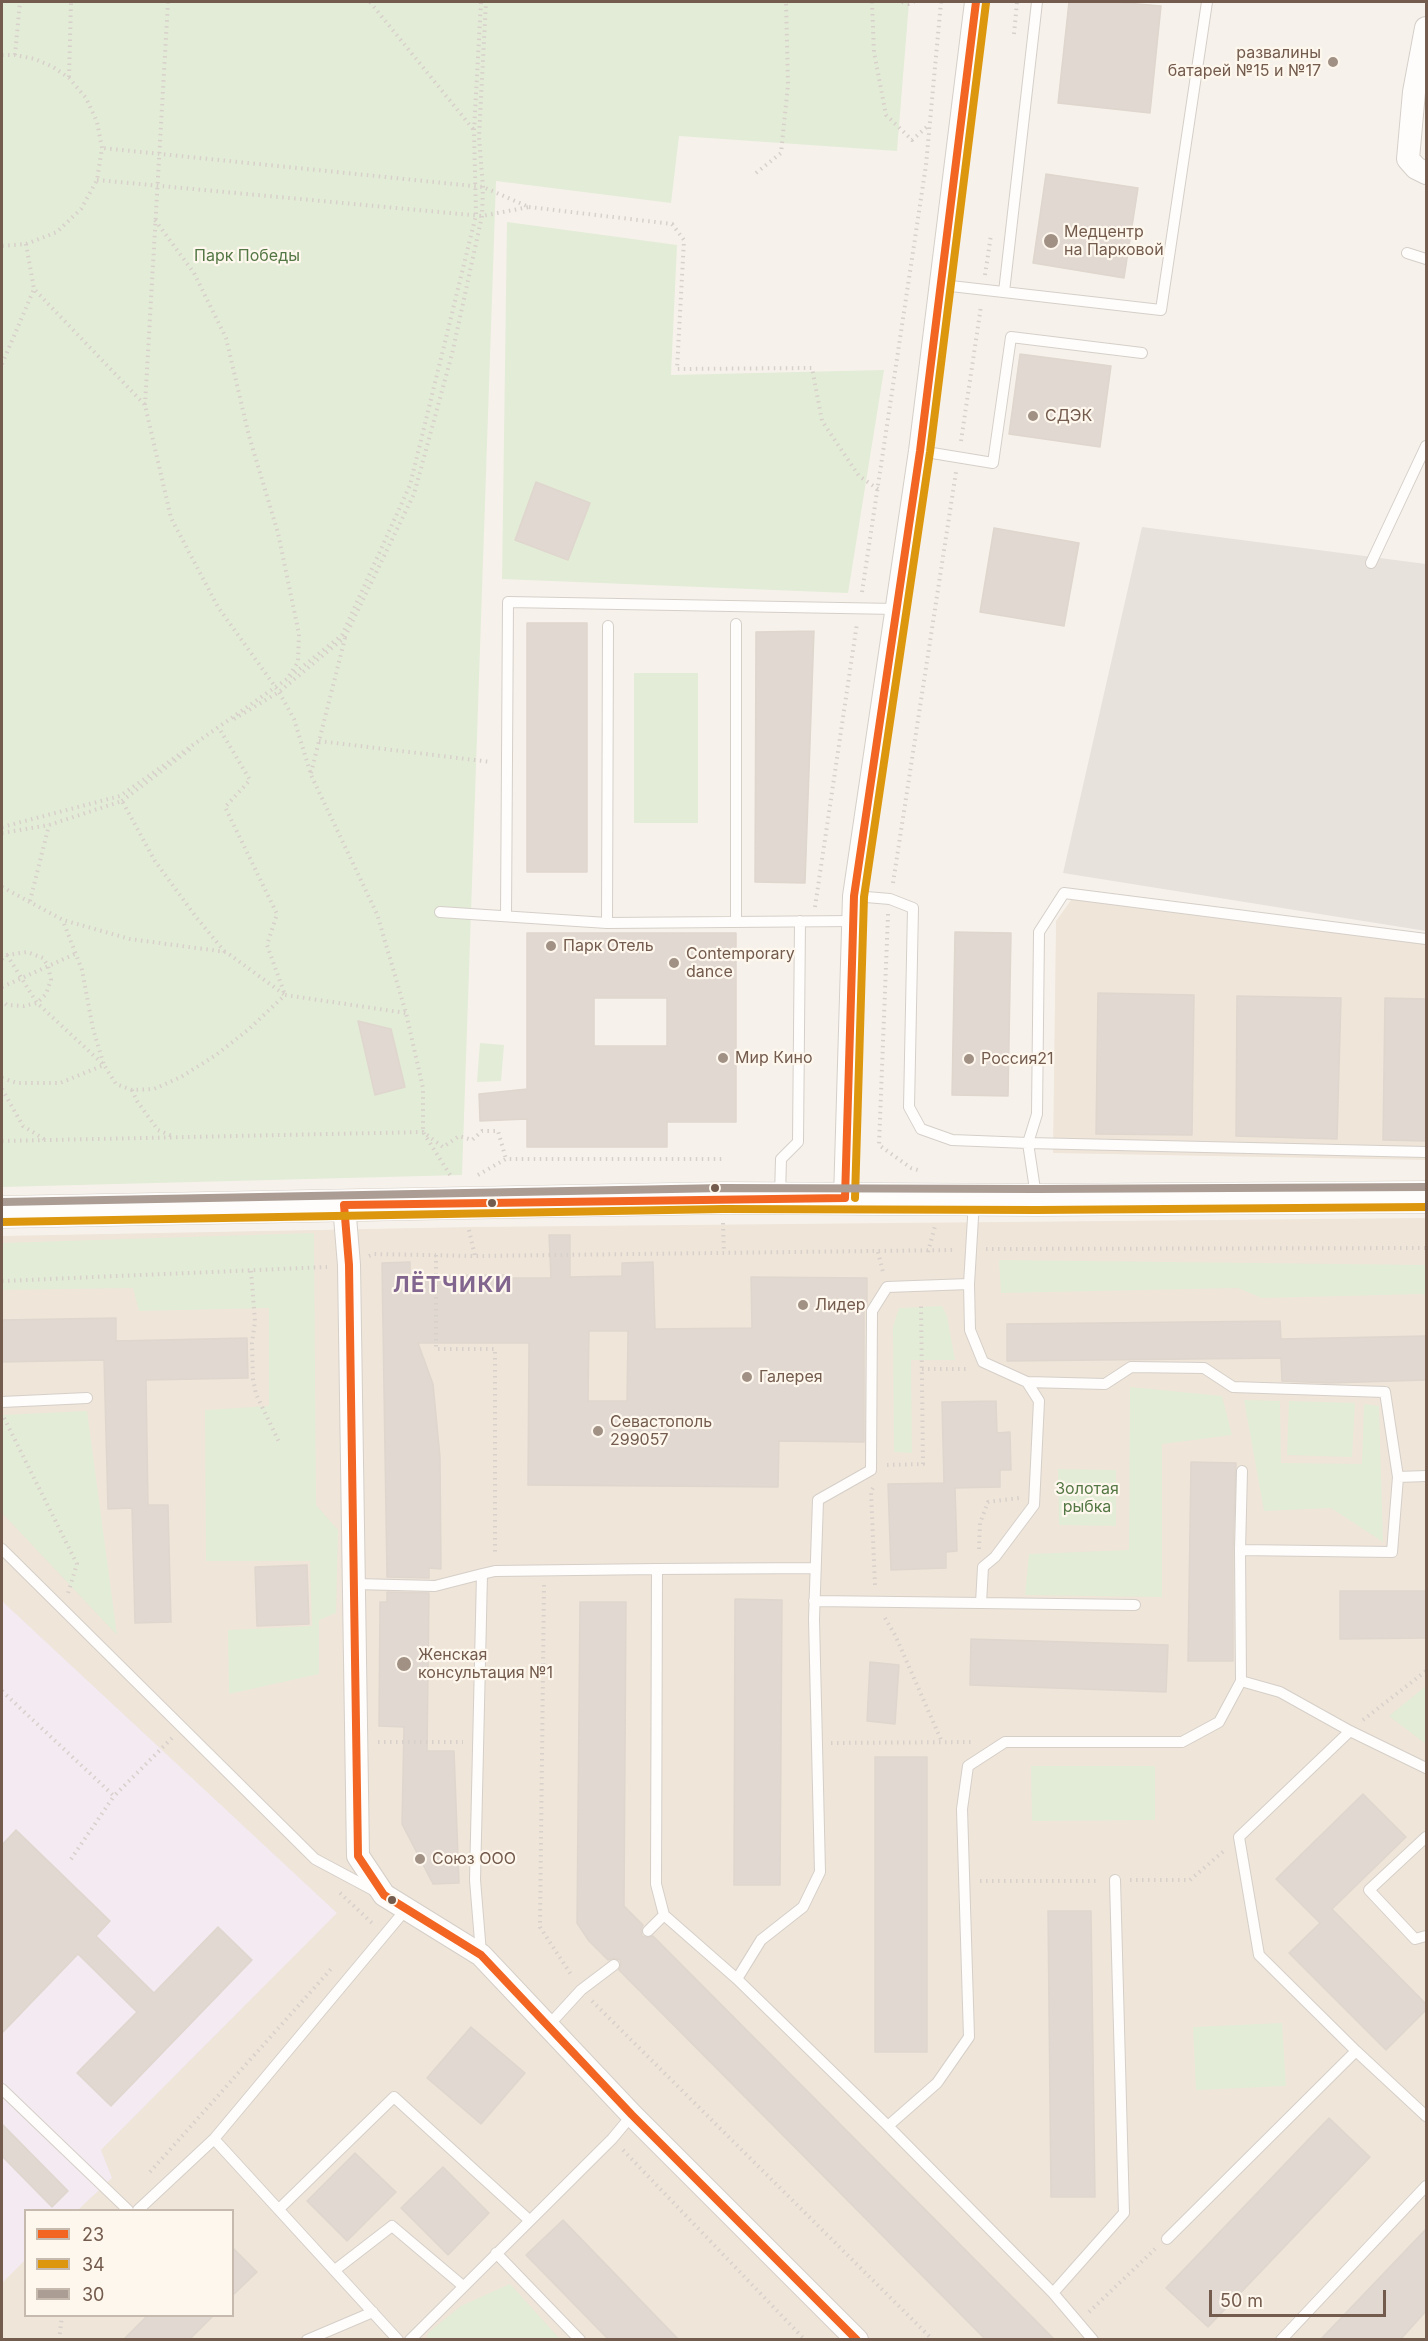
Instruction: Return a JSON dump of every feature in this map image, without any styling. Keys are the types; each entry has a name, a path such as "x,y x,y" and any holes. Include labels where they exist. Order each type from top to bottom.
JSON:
{"main road":[{"path":"2,1212 344,1204 780,1198 1037,1200 1426,1197"}],"street":[{"path":"845,1198 854,896 920,451 976,2"},
{"path":"1426,28 1414,92 1408,159 1416,168 1426,173"},
{"path":"344,1204 349,1265 358,1856 394,1901 481,1955 632,2115 858,2340"}],"lane":[{"path":"1004,292 1037,2"},
{"path":"942,285 1161,310 1207,2"},
{"path":"1407,253 1426,259"},
{"path":"920,451 993,462 1011,337 1142,353"},
{"path":"1371,563 1426,446"},
{"path":"506,916 507,602 896,609"},
{"path":"736,624 736,921"},
{"path":"608,626 608,923"},
{"path":"1037,1200 1028,1143 1037,1114 1039,932 1064,893 1426,939"},
{"path":"854,896 890,899 913,908 909,1107 921,1129 952,1140 1426,1152"},
{"path":"440,912 608,923 854,921"},
{"path":"780,1198 781,1159 798,1142 800,921"},
{"path":"974,1200 969,1284 970,1330 983,1362 1028,1382 1105,1384 1131,1367 1204,1368 1233,1387 1385,1392 1398,1477 1392,1551 1240,1550"},
{"path":"737,1979 761,1940 803,1907 820,1872 814,1601 818,1500 871,1470 872,1311 887,1287 969,1284"},
{"path":"981,1603 983,1567 995,1557 1035,1505 1039,1401 1028,1382"},
{"path":"2,1402 87,1398"},
{"path":"888,2126 937,2083 969,2037 962,1809 968,1766 1005,1742 1182,1742 1219,1722 1241,1681 1242,1471"},
{"path":"1398,1477 1426,1476"},
{"path":"2,1549 315,1859 394,1901 214,2139 140,2209"},
{"path":"355,1584 435,1586 495,1570 815,1568"},
{"path":"657,1569 656,1884 664,1915 737,1979 888,2126 1053,2293 1094,2340"},
{"path":"481,1955 475,1880 482,1574"},
{"path":"814,1601 1135,1605"},
{"path":"1241,1681 1280,1692 1350,1731 1426,1768"},
{"path":"1350,1731 1239,1837 1259,1955 1426,2116"},
{"path":"1426,1837 1369,1890 1415,1940 1426,1936"},
{"path":"1053,2293 1124,2213 1115,1881"},
{"path":"648,1931 664,1915"},
{"path":"548,2026 581,1990 614,1965"},
{"path":"1167,2239 1356,2051"},
{"path":"2,2089 125,2207"},
{"path":"279,2209 394,2097 528,2220"},
{"path":"410,2340 528,2220 612,2139 632,2115"},
{"path":"214,2139 398,2340"},
{"path":"1281,2340 1426,2186"},
{"path":"334,2270 392,2226 463,2286"},
{"path":"496,2253 580,2340"},
{"path":"306,2340 373,2312"}],"path":[{"path":"15,55 20,2"},
{"path":"69,78 70,2"},
{"path":"168,2 146,405 171,518 218,607 277,689 294,719 311,775 377,914 406,1012 423,1088 423,1132 454,1181"},
{"path":"370,2 479,137"},
{"path":"2,833 49,825 122,801 219,728 277,689 342,635 410,485 476,215 474,131 481,2"},
{"path":"311,775 345,638 414,494 452,354 482,216 483,187 479,137 486,2"},
{"path":"756,173 780,153 788,85 786,2"},
{"path":"872,2 874,52 886,115 912,140 930,125"},
{"path":"902,2 909,4 914,2"},
{"path":"813,921 909,289 930,125 941,2"},
{"path":"1014,35 1017,2"},
{"path":"2,55 15,55 44,63 69,78 86,98 97,122 102,148 97,180 81,210 57,232 26,244 2,246"},
{"path":"102,148 483,187 529,207 672,224 684,240 677,369 812,368 822,421 859,476 878,489"},
{"path":"97,180 482,216 529,207"},
{"path":"155,220 194,273 226,338 249,436 278,533 299,634 298,662 287,679"},
{"path":"920,1171 911,1168 879,1145 890,899 993,224"},
{"path":"2,364 33,289 26,244"},
{"path":"33,289 146,405"},
{"path":"2,826 120,796 277,689 345,638"},
{"path":"219,728 250,780 225,807 278,914 267,945 285,994"},
{"path":"319,741 507,764"},
{"path":"122,801 155,861 196,917 226,952 285,994 406,1012"},
{"path":"30,901 49,825"},
{"path":"2,887 63,920 130,939 226,952"},
{"path":"63,920 82,970 93,1029 104,1065"},
{"path":"2,959 7,955 27,952 43,958 48,966 51,980 46,994 37,1003 24,1006 7,1005 2,1001"},
{"path":"2,987 75,954"},
{"path":"7,955 37,1003 104,1065 116,1084 132,1090 154,1089 182,1077 216,1055 249,1029 285,994"},
{"path":"2,1078 17,1083 60,1083 104,1065"},
{"path":"2,1089 23,1126 45,1140"},
{"path":"132,1090 136,1101 158,1130 176,1137"},
{"path":"2,1141 423,1132 443,1147 459,1136 472,1140 482,1131 498,1131 506,1159"},
{"path":"475,1176 506,1159 723,1159"},
{"path":"928,1252 936,1216"},
{"path":"723,1218 724,1253"},
{"path":"467,1223 475,1256"},
{"path":"2,1281 349,1265 374,1254 475,1256 928,1252 972,1249 1426,1248"},
{"path":"878,1252 887,1287"},
{"path":"436,1255 436,1349 495,1349 495,1570"},
{"path":"251,1270 255,1321 252,1343 253,1379 256,1394 279,1442"},
{"path":"883,1466 923,1464 921,1296"},
{"path":"964,1361 966,1369"},
{"path":"922,1369 966,1369 977,1373"},
{"path":"2,1412 77,1564 63,1609"},
{"path":"871,1491 876,1601 895,1635 942,1742"},
{"path":"977,1560 980,1523 988,1502 1025,1497"},
{"path":"544,1570 540,1927 581,1990 933,2340"},
{"path":"1350,1731 1426,1671"},
{"path":"2,1691 114,1796"},
{"path":"71,1859 114,1796 172,1737"},
{"path":"368,1742 478,1742"},
{"path":"816,1743 1005,1742"},
{"path":"963,1881 1190,1880 1239,1837"},
{"path":"372,1923 394,1901"},
{"path":"125,2207 333,1967"},
{"path":"612,2139 805,2340"},
{"path":"1077,2323 1167,2239"},
{"path":"60,2340 62,2317"}],"shaded area":[{"path":"1142,527 1426,564 1426,931 1063,873"},
{"path":"1079,889 1426,934 1426,1160 1053,1153 1056,921"},
{"path":"1426,1218 1426,2339 2,2339 2,1236 473,1227"},
{"path":"2,1601 337,1913 101,2150 112,2178 79,2209 24,2209 24,2261 2,2283"}],"green space":[{"name":"Парк Победы","path":"2,2 909,2 897,151 679,136 671,203 496,181 462,1175 2,1187"},
{"path":"507,222 677,245 671,375 884,370 848,593 502,579"},
{"path":"634,673 698,673 698,823 634,823"},
{"path":"480,1043 504,1045 501,1081 477,1082"},
{"path":"314,1233 316,1505 338,1530 336,1613 319,1620 319,1674 229,1694 228,1630 312,1626 310,1561 206,1561 205,1410 269,1406 269,1308 139,1311 133,1288 2,1290 2,1243"},
{"path":"999,1260 1426,1265 1426,1296 1422,1294 1262,1298 1238,1288 1001,1293"},
{"path":"942,1306 947,1316 955,1360 911,1360 912,1453 894,1452 893,1327 899,1308"},
{"path":"1130,1387 1222,1396 1232,1435 1162,1444 1162,1597 1025,1595 1029,1554 1129,1550"},
{"path":"1244,1400 1280,1401 1281,1463 1362,1464 1364,1404 1379,1406 1383,1542 1331,1508 1264,1511"},
{"path":"1289,1401 1355,1403 1352,1457 1287,1455"},
{"path":"87,1411 117,1635 2,1513 2,1415"},
{"name":"Золотая рыбка","path":"1058,1469 1116,1470 1116,1526 1059,1525"},
{"path":"1426,1686 1426,1744 1389,1716"},
{"path":"1031,1766 1155,1766 1155,1820 1032,1821"},
{"path":"1282,2023 1286,2086 1196,2090 1193,2027"},
{"path":"510,2284 560,2339 427,2339 428,2333 461,2306"}],"building":[{"path":"1069,2 1115,2 1161,6 1150,113 1058,103"},
{"path":"1046,174 1138,188 1124,278 1033,263"},
{"path":"1020,354 1111,366 1100,447 1009,434"},
{"path":"536,482 590,503 568,560 515,540"},
{"path":"994,528 1079,543 1064,626 980,612"},
{"path":"527,623 587,623 587,872 527,872"},
{"path":"814,631 805,883 755,882 756,632"},
{"path":"955,932 1011,933 1008,1096 952,1095"},
{"path":"527,933 736,933 736,1122 667,1122 667,1147 527,1147 527,1119 480,1121 479,1094 527,1089","holes":["594,998 667,998 667,1046 594,1046"]},
{"path":"1098,993 1194,995 1192,1135 1096,1134"},
{"path":"1237,996 1341,998 1337,1139 1236,1136"},
{"path":"1385,998 1426,999 1426,1141 1383,1140"},
{"path":"358,1021 391,1029 405,1087 375,1095"},
{"name":"Галерея","path":"549,1235 570,1235 570,1277 622,1276 622,1263 653,1262 655,1329 752,1328 751,1277 867,1278 867,1305 864,1311 864,1442 779,1441 778,1487 528,1485 529,1343 418,1343 433,1384 440,1457 441,1569 429,1568 429,1578 387,1577 382,1263 410,1262 410,1276 506,1275 506,1278 551,1278","holes":["589,1331 628,1331 627,1401 588,1401"]},
{"path":"116,1318 116,1341 247,1338 248,1378 146,1380 148,1505 168,1505 171,1622 135,1623 132,1508 108,1509 104,1360 2,1362 2,1320"},
{"path":"1280,1321 1281,1339 1426,1336 1426,1380 1329,1383 1282,1381 1281,1358 1007,1361 1007,1324"},
{"path":"996,1401 997,1433 1010,1432 1011,1470 1000,1470 1000,1487 955,1488 957,1551 946,1552 946,1568 891,1570 888,1484 944,1483 942,1402"},
{"path":"1191,1462 1236,1463 1233,1661 1188,1661"},
{"path":"307,1565 309,1624 257,1626 255,1567"},
{"path":"1340,1591 1426,1591 1426,1638 1340,1639"},
{"path":"387,1592 429,1593 427,1751 454,1751 459,1883 433,1884 402,1824 404,1727 379,1726 380,1602 387,1602"},
{"path":"735,1599 782,1600 780,1885 734,1885"},
{"path":"580,1602 626,1602 624,1906 643,1925 642,1936 647,1938 653,1936 1055,2340 986,2340 619,1970 620,1960 614,1958 608,1960 589,1941 577,1923"},
{"path":"971,1639 1168,1645 1166,1692 970,1685"},
{"path":"870,1662 899,1665 895,1724 867,1721"},
{"path":"875,1757 927,1757 927,2052 875,2052"},
{"path":"1363,1794 1406,1837 1332,1909 1426,2004 1426,2010 1386,2050 1289,1953 1320,1923 1276,1879"},
{"path":"16,1830 110,1921 96,1936 154,1993 218,1927 252,1960 111,2106 77,2073 137,2012 78,1954 2,2033 2,1845"},
{"path":"1048,1911 1091,1911 1095,2197 1051,2197"},
{"path":"471,2027 525,2073 481,2124 427,2078"},
{"path":"1329,2118 1370,2157 1208,2327 1166,2288"},
{"path":"2,2124 68,2191 52,2207 2,2156"},
{"path":"355,2153 396,2192 347,2241 307,2201"},
{"path":"443,2167 489,2213 448,2255 401,2208"},
{"path":"563,2220 679,2340 609,2340 526,2255"},
{"path":"1426,2229 1426,2311 1400,2340 1320,2340"},
{"path":"234,2249 257,2272 234,2294"},
{"path":"146,2317 212,2317 189,2340 123,2340"}],"transit line":[{"name":"23","path":"845,1198 854,896 920,451 976,2"},
{"name":"34","path":"855,1198 864,897 930,452 986,3"},
{"name":"30","path":"2,1202 723,1188 1426,1187"},
{"name":"23","path":"344,1205 845,1198"},
{"name":"23","path":"344,1205 349,1265 358,1856 384,1895 481,1955 632,2115 857,2340"},
{"name":"34","path":"2,1222 723,1209 1037,1210 1426,1207"}],"place":[{"name":"развалины батарей №15 и №17","path":"1333,62"},
{"name":"Медцентр на Парковой","path":"1051,241"},
{"name":"СДЭК","path":"1033,416"},
{"name":"Парк Отель","path":"551,946"},
{"name":"Contemporary dance","path":"674,963"},
{"name":"Мир Кино","path":"723,1058"},
{"name":"Россия21","path":"969,1059"},
{"name":"Лидер","path":"803,1305"},
{"name":"Галерея","path":"747,1377"},
{"name":"Севастополь 299057","path":"598,1431"},
{"name":"Женская консультация №1","path":"404,1664"},
{"name":"Союз ООО","path":"420,1859"}],"district":[{"name":"ЛЁТЧИКИ","path":"453,1285"}]}
